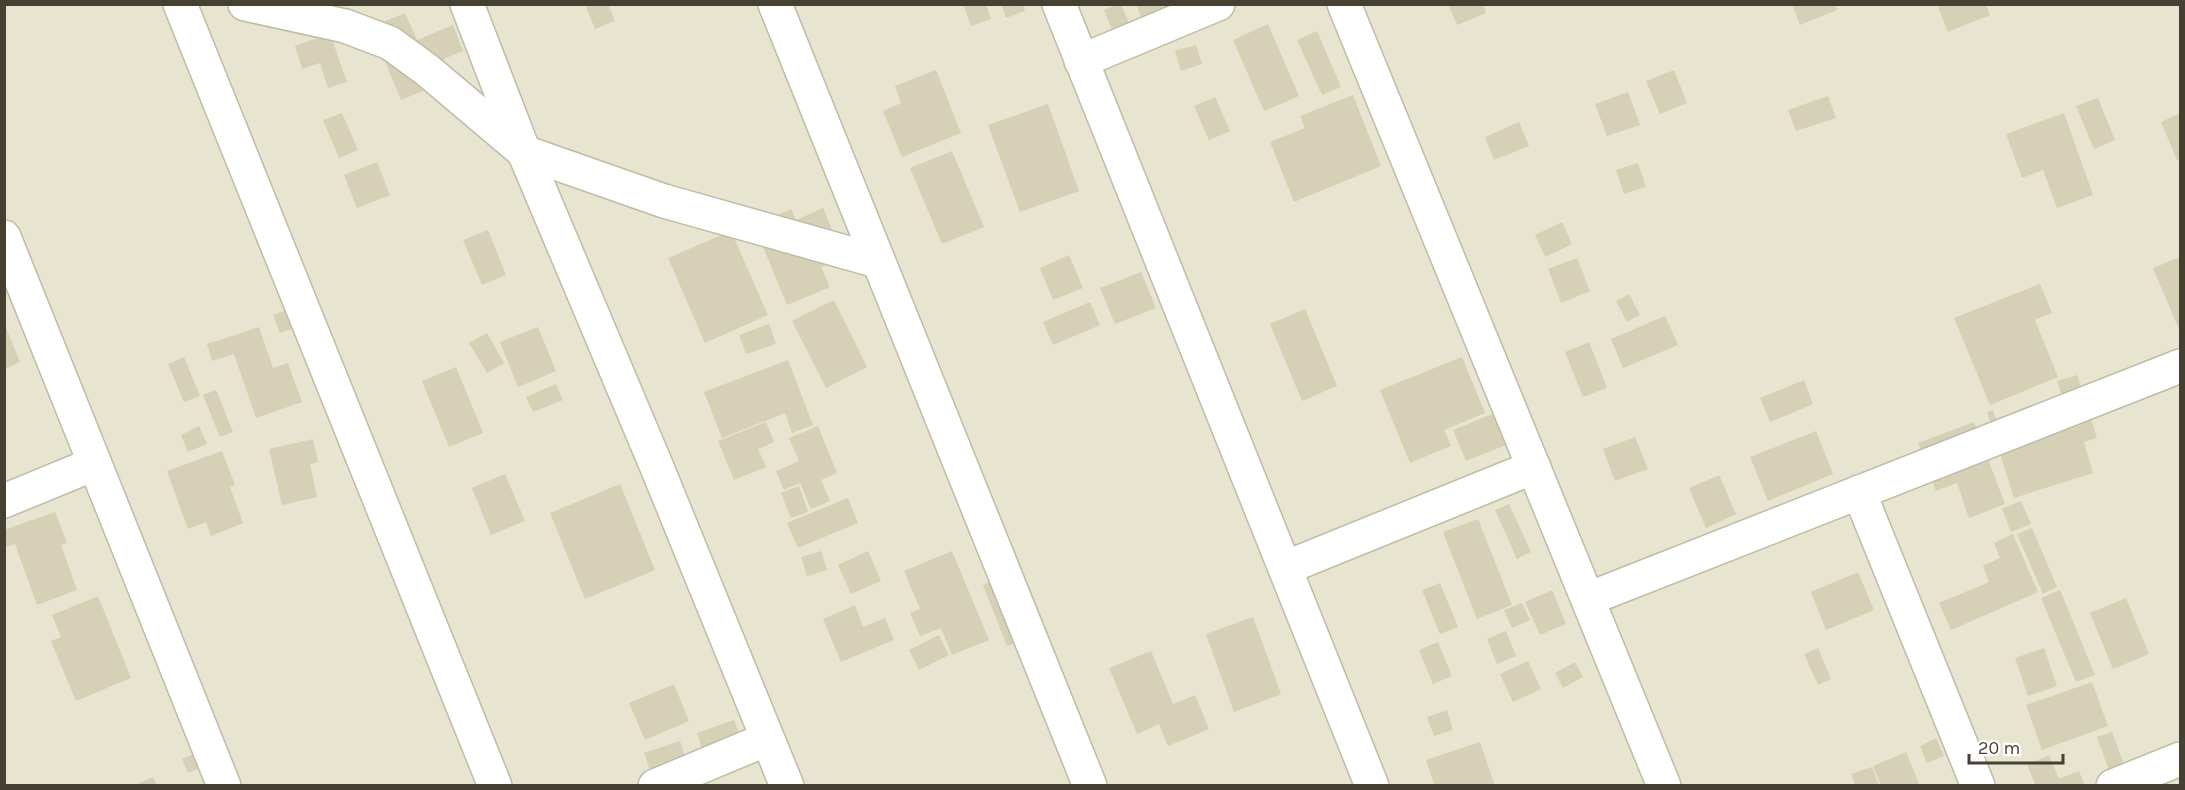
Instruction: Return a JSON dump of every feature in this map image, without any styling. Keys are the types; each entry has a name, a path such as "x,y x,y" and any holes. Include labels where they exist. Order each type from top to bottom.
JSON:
{"street":[{"path":"180,4 495,786"},
{"path":"245,4 345,26 390,43 427,70 524,152 664,201 878,261"},
{"path":"467,4 524,152 656,465 787,786"},
{"path":"775,4 1090,786"},
{"path":"1059,4 1372,786"},
{"path":"1081,61 1218,4"},
{"path":"1344,4 1664,786"},
{"path":"4,237 224,786"},
{"path":"1588,598 2181,366"},
{"path":"4,501 94,464"},
{"path":"1285,567 1534,467"},
{"path":"1859,492 1978,786"},
{"path":"655,786 767,739"},
{"path":"2113,786 2181,759"}],"shaded area":[{"path":"5,5 2180,5 2180,785 5,785"}],"building":[{"path":"585,4 608,4 615,21 595,29"},
{"path":"963,4 986,4 991,19 971,26"},
{"path":"1001,4 1023,4 1025,11 1006,18"},
{"path":"1121,4 1129,23 1112,30 1104,10"},
{"path":"1136,4 1179,4 1142,19"},
{"path":"1448,4 1483,4 1486,13 1457,25"},
{"path":"1792,4 1835,4 1837,10 1800,25"},
{"path":"1986,5 1990,15 1948,32 1938,7"},
{"path":"405,13 417,40 453,25 463,51 439,61 447,81 401,100 371,27"},
{"path":"1268,24 1299,96 1264,111 1233,40"},
{"path":"1317,31 1341,87 1322,95 1297,40"},
{"path":"330,34 347,82 328,88 320,63 302,69 295,46"},
{"path":"1196,45 1202,64 1181,71 1175,51"},
{"path":"936,70 961,133 902,157 883,111 901,103 895,86"},
{"path":"1674,70 1687,103 1660,114 1646,81"},
{"path":"1628,92 1640,125 1607,136 1595,104"},
{"path":"1353,95 1381,166 1294,202 1270,142 1305,128 1300,116"},
{"path":"1828,96 1836,118 1796,131 1788,110"},
{"path":"1215,97 1230,131 1209,140 1194,106"},
{"path":"2098,98 2115,140 2094,149 2076,106"},
{"path":"1048,104 1079,191 1020,212 988,125"},
{"path":"342,113 358,150 339,158 323,120"},
{"path":"2064,113 2093,195 2057,208 2043,170 2022,178 2006,134"},
{"path":"2180,113 2180,159 2177,160 2161,122"},
{"path":"1519,122 1529,146 1494,160 1485,137"},
{"path":"952,151 984,227 942,244 910,168"},
{"path":"377,162 390,195 357,208 344,175"},
{"path":"1638,163 1646,187 1624,194 1616,170"},
{"path":"823,208 844,258 821,267 830,287 787,305 754,225 791,209 796,220"},
{"path":"1562,222 1572,244 1545,257 1535,235"},
{"path":"488,230 506,275 482,285 463,240"},
{"path":"731,231 768,315 705,343 668,258"},
{"path":"1069,255 1083,288 1053,300 1040,268"},
{"path":"2180,257 2180,326 2178,327 2153,268"},
{"path":"1577,258 1590,291 1561,303 1548,269"},
{"path":"1141,272 1156,308 1115,324 1100,288"},
{"path":"2040,284 2052,313 2035,320 2058,377 1990,405 1954,318"},
{"path":"1629,294 1640,315 1627,322 1616,301"},
{"path":"834,300 867,367 826,388 792,321"},
{"path":"1090,302 1100,325 1053,345 1043,322"},
{"path":"292,308 299,326 280,333 273,315"},
{"path":"1305,309 1337,386 1302,401 1270,324"},
{"path":"1665,316 1678,345 1623,368 1611,339"},
{"path":"769,324 776,344 746,354 739,335"},
{"path":"5,325 20,362 5,369"},
{"path":"259,327 273,368 288,363 302,402 256,418 234,354 212,361 207,344"},
{"path":"538,327 556,371 518,387 500,342"},
{"path":"487,333 504,363 487,373 469,343"},
{"path":"1589,342 1607,388 1583,397 1565,352"},
{"path":"184,357 200,396 184,402 168,364"},
{"path":"1462,357 1485,413 1444,430 1451,446 1410,463 1380,390"},
{"path":"788,360 813,425 792,433 785,413 722,438 704,392"},
{"path":"456,367 483,433 449,447 422,381"},
{"path":"2077,375 2097,438 2084,442 2093,473 2014,498 1987,412 1993,410 1998,427 2065,405 2057,381"},
{"path":"1804,380 1813,404 1770,422 1760,398"},
{"path":"556,384 563,400 533,412 526,397"},
{"path":"216,390 233,432 220,437 203,395"},
{"path":"1495,413 1508,444 1466,461 1453,430"},
{"path":"766,422 774,442 758,449 766,467 734,480 718,441"},
{"path":"1974,422 2005,504 1969,518 1957,483 1936,491 1918,443"},
{"path":"199,426 207,444 188,452 181,435"},
{"path":"818,426 837,473 821,480 830,501 811,509 800,483 784,490 776,471 799,461 789,438"},
{"path":"1816,431 1833,474 1768,501 1750,457"},
{"path":"1635,437 1648,469 1615,481 1603,449"},
{"path":"313,439 318,462 310,464 317,497 282,505 269,449"},
{"path":"222,451 235,485 230,487 243,523 211,536 206,522 188,529 167,471"},
{"path":"505,474 525,521 491,535 472,488"},
{"path":"1719,475 1736,514 1706,528 1689,488"},
{"path":"620,484 655,570 585,599 550,513"},
{"path":"799,486 808,512 791,518 781,493"},
{"path":"848,498 858,523 798,548 787,523"},
{"path":"2021,501 2031,524 2011,532 2002,509"},
{"path":"1509,504 1531,552 1517,559 1495,510"},
{"path":"55,512 67,543 61,545 77,590 37,605 15,544 4,548 4,530"},
{"path":"1478,519 1512,605 1477,619 1443,532"},
{"path":"2032,528 2057,587 2043,594 2017,534"},
{"path":"2013,534 2038,592 1951,630 1939,603 1989,582 1983,566 2000,558 1994,543"},
{"path":"821,551 827,570 807,576 801,557"},
{"path":"868,551 881,581 851,594 838,565"},
{"path":"952,551 989,640 952,655 941,628 920,636 910,613 920,609 904,571"},
{"path":"1858,572 1874,610 1826,630 1811,592"},
{"path":"1003,577 1028,639 1007,646 983,585"},
{"path":"1440,583 1458,627 1440,634 1422,590"},
{"path":"1552,590 1566,624 1540,635 1525,602"},
{"path":"2060,590 2095,675 2076,682 2041,598"},
{"path":"98,596 131,678 76,701 51,641 61,637 52,615"},
{"path":"2126,598 2149,654 2113,669 2090,613"},
{"path":"1522,603 1530,620 1512,628 1504,610"},
{"path":"855,605 863,627 885,618 894,640 841,662 823,619"},
{"path":"1253,617 1281,694 1234,712 1206,634"},
{"path":"1506,631 1516,656 1497,664 1487,639"},
{"path":"939,635 949,655 919,670 909,650"},
{"path":"1438,642 1452,676 1433,684 1419,650"},
{"path":"1818,648 1831,679 1818,685 1804,654"},
{"path":"2044,648 2057,686 2028,696 2015,658"},
{"path":"1151,651 1173,704 1195,695 1209,729 1168,746 1159,724 1137,734 1109,668"},
{"path":"1528,661 1541,689 1513,702 1500,674"},
{"path":"1575,662 1583,677 1563,688 1555,673"},
{"path":"2092,682 2108,726 2042,750 2026,705"},
{"path":"674,684 689,721 645,740 629,703"},
{"path":"1447,710 1453,730 1434,736 1427,717"},
{"path":"734,720 742,742 704,755 697,733"},
{"path":"2112,732 2128,776 2113,781 2097,737"},
{"path":"1936,738 1944,756 1927,763 1920,746"},
{"path":"680,741 687,762 652,775 644,753"},
{"path":"1480,742 1495,786 1435,786 1426,760"},
{"path":"203,750 209,764 188,773 182,759"},
{"path":"1906,752 1920,786 1881,786 1873,766"},
{"path":"2049,755 2059,779 2079,771 2085,786 2036,786 2027,765"},
{"path":"1872,767 1879,786 1856,786 1851,774"},
{"path":"153,777 157,786 133,786"}]}
